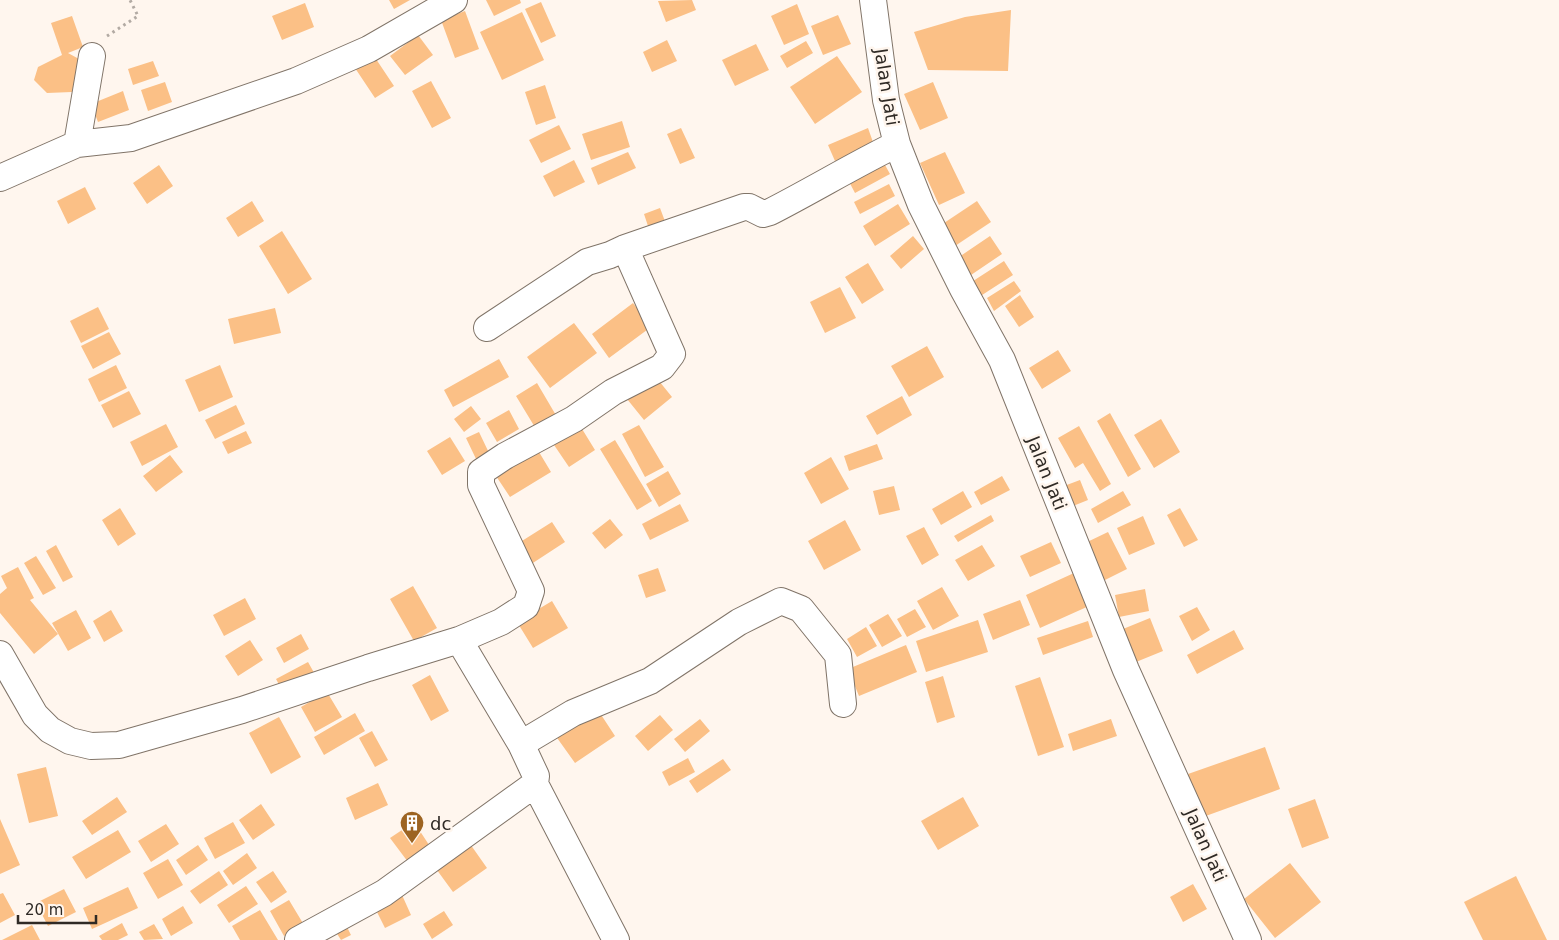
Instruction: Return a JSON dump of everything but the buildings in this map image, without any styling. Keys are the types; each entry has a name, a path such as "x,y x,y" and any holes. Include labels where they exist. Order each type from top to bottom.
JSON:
{"street":[{"path":"0,178 77,144 131,138 296,81 369,49 454,0"},
{"name":"Jalan Jati","path":"873,0 886,100 897,144 921,205 963,289 1002,360 1122,662 1248,940"},
{"path":"77,144 92,56"},
{"path":"487,328 587,262 610,256 625,248 744,207 749,207 763,214 770,212 834,179 846,169 897,144"},
{"path":"0,654 40,720 50,730 70,741 91,746 119,745 242,710 459,640 501,622 526,606 531,591 481,486 481,472 505,456 574,419 613,392 662,367 672,354 625,248"},
{"path":"521,744 573,713 650,681 739,622 781,601 801,609 838,655 843,704"},
{"path":"459,640 521,744 536,776 535,784 616,940"},
{"path":"298,940 384,893 535,784"}],"path":[{"path":"92,56 95,43 138,16 130,0"}],"place":[{"name":"dc","path":"412,844"}]}
